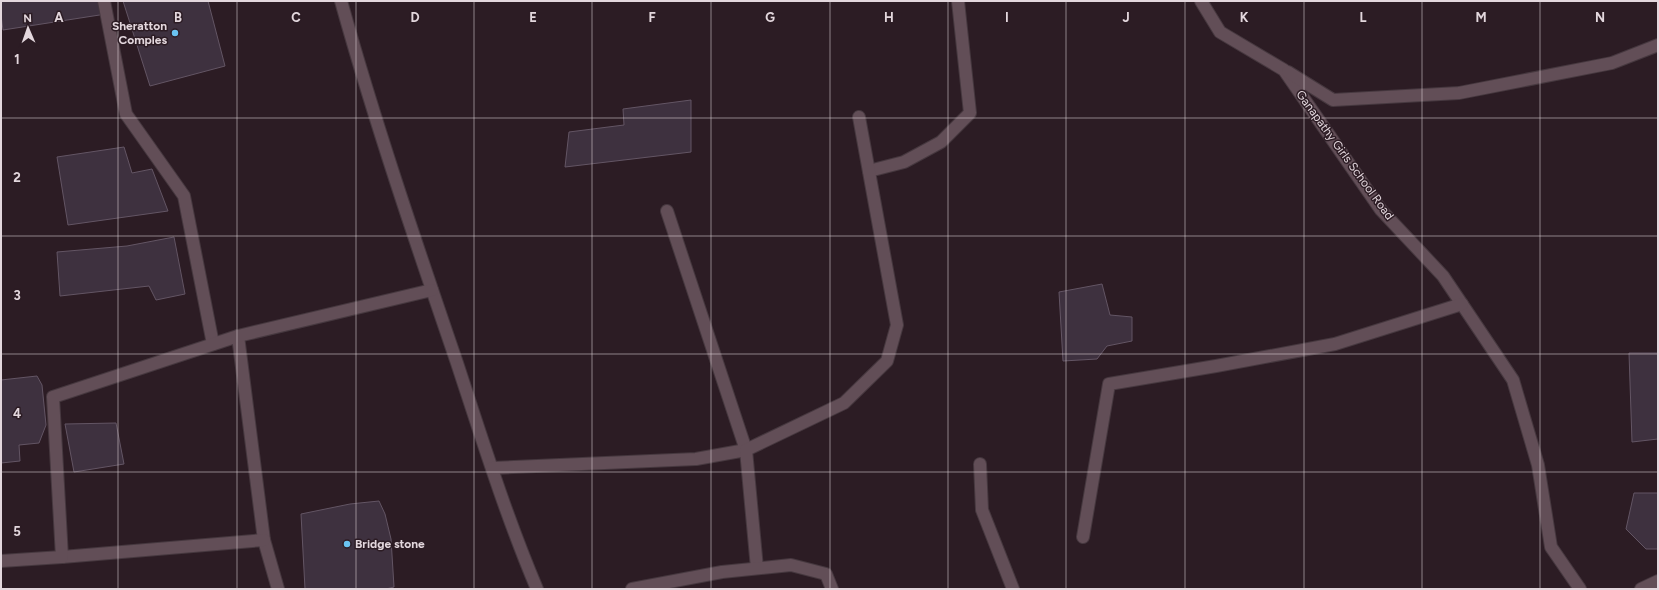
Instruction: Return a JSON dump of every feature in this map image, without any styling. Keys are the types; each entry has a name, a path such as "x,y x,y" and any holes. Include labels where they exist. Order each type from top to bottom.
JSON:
{"street":[{"path":"104,1 126,114 184,196 213,344"},
{"path":"341,1 365,86 432,290 521,552 537,589"},
{"path":"869,171 904,162 941,142 970,113 958,1"},
{"name":"Ganapathy Girls School Road","path":"1201,1 1220,32 1284,70 1381,210 1443,276 1513,380 1538,465 1551,548 1580,589"},
{"path":"1284,70 1333,100 1459,93 1612,63 1658,45"},
{"path":"492,468 696,459 746,450 844,403 887,361 897,325 859,117"},
{"path":"667,211 746,450 757,568"},
{"path":"62,556 53,397 238,336 432,290"},
{"path":"1083,537 1109,384 1335,344 1462,304"},
{"path":"238,336 264,540 278,589"},
{"path":"980,464 982,510 1013,589"},
{"path":"1,562 264,540"},
{"path":"632,589 722,572 791,565 826,574 832,589"},
{"path":"1641,589 1658,581"}],"building":[{"path":"1,1 102,1 106,14 3,30"},
{"name":"Sheratton Comples","path":"123,1 208,1 225,66 150,86"},
{"path":"691,100 691,152 565,167 569,132 624,125 623,109"},
{"path":"124,147 132,173 152,169 168,211 68,225 57,157"},
{"path":"174,237 185,294 156,300 149,286 60,296 57,252 127,246"},
{"path":"1102,284 1110,315 1132,317 1132,341 1107,346 1097,359 1063,361 1059,292"},
{"path":"1629,353 1658,353 1658,439 1632,442"},
{"path":"37,376 42,385 46,425 39,443 19,445 20,461 1,463 1,380"},
{"path":"116,423 124,464 74,472 65,424"},
{"path":"1634,493 1658,493 1658,549 1646,549 1626,529"},
{"name":"Bridge stone","path":"379,501 385,514 391,539 394,587 386,589 305,589 301,514 350,504"}],"place":[{"name":"Sheratton Comples","path":"175,33"},
{"name":"Bridge stone","path":"347,544"}]}
